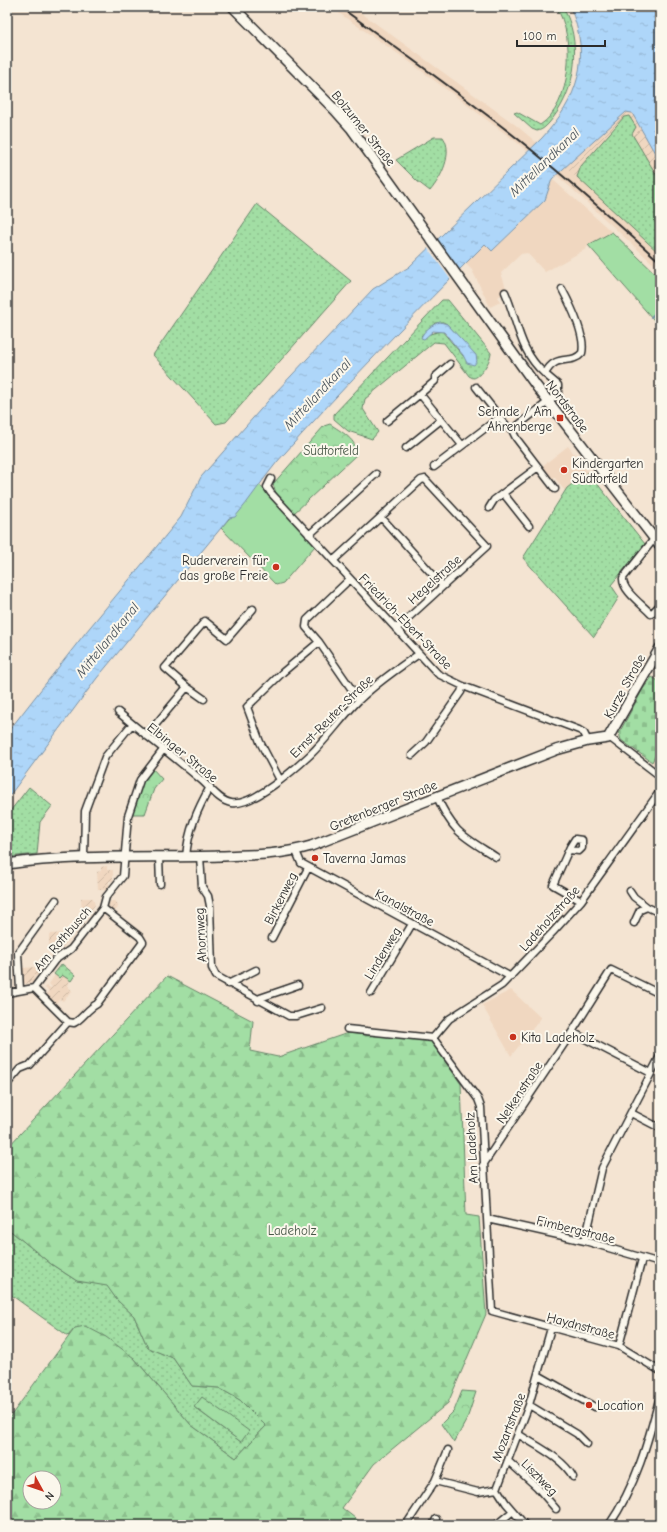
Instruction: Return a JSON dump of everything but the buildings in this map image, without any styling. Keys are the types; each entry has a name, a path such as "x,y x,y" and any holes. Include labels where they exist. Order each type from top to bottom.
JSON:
{"main road":[{"name":"Bolzumer Straße","path":"234,7 351,128 458,279"},
{"name":"Nordstraße","path":"458,279 548,402 660,546"},
{"name":"Kurze Straße","path":"609,737 660,648"},
{"name":"Gretenberger Straße","path":"7,864 84,857 186,857 277,854 296,851 329,840 556,750 609,737"}],"street":[{"path":"545,374 552,363 579,357 582,353 583,344 577,323 562,289"},
{"path":"505,292 526,353 545,374 555,382 559,388 558,394 512,430"},
{"path":"388,421 435,381 435,377 450,364"},
{"path":"476,387 512,430 516,438 555,489"},
{"path":"420,394 462,445"},
{"path":"434,467 500,417"},
{"path":"406,448 441,420"},
{"path":"490,508 494,500 538,467"},
{"path":"309,535 376,474"},
{"name":"Friedrich-Ebert-Straße","path":"271,478 268,483 269,490 438,674 463,686 579,730 584,733 588,741"},
{"name":"Hegelstraße","path":"381,517 421,480 425,479 487,546 396,629"},
{"path":"503,493 529,526"},
{"path":"334,560 381,517 443,586"},
{"path":"654,539 623,578 623,582 626,589 651,614 660,605"},
{"path":"350,579 307,620 306,627 319,642 359,700"},
{"path":"204,699 187,687 166,668 205,621 227,639 253,608"},
{"path":"280,780 260,742 247,707 283,672 319,642"},
{"name":"Ernst-Reuter-Straße","path":"238,803 258,794 280,780 310,755 359,700 382,680 419,654"},
{"path":"412,755 426,742 461,692 463,686"},
{"path":"146,736 187,687"},
{"name":"Elbinger Straße","path":"118,712 224,800 230,803 238,803"},
{"path":"84,857 85,811 105,757 132,724"},
{"path":"609,737 660,776"},
{"name":"Am Rothbusch","path":"7,993 34,988 55,960 71,949 103,908 106,897 123,876 128,816 140,780 163,750"},
{"path":"186,857 188,835 198,809 210,788"},
{"name":"Ladeholzstraße","path":"433,1038 449,1019 502,985 511,977 581,901 660,791"},
{"path":"437,797 453,828 496,857"},
{"path":"569,850 553,885 581,901"},
{"name":"Kanalstraße","path":"296,851 300,863 308,868 511,977"},
{"name":"Ahornweg","path":"200,856 202,887 208,896 210,906 212,968 216,976 258,1001 289,1016 296,1016 322,1008"},
{"path":"159,857 160,884"},
{"name":"Birkenweg","path":"272,938 308,868"},
{"path":"630,891 634,898 647,907 660,913"},
{"path":"20,990 18,952 56,900"},
{"path":"634,923 640,910 647,907"},
{"path":"34,988 64,1016 68,1022 74,1023 81,1019 91,1007 97,1004 144,942 140,937 103,908"},
{"name":"Lindenweg","path":"371,993 412,924"},
{"path":"228,984 256,970"},
{"name":"Nelkenstraße","path":"483,1165 572,1032 611,970 660,994"},
{"path":"258,1001 260,998 298,985"},
{"path":"7,1084 20,1069 30,1065 68,1022"},
{"path":"347,1029 433,1038"},
{"path":"572,1032 651,1073"},
{"name":"Am Ladeholz","path":"433,1038 478,1099 481,1107 492,1311"},
{"path":"585,1241 602,1168 660,1056"},
{"path":"631,1113 660,1128"},
{"name":"Fimbergstraße","path":"487,1219 585,1241 642,1259 660,1263"},
{"path":"619,1346 642,1259"},
{"name":"Haydnstraße","path":"492,1311 619,1346 660,1371"},
{"name":"Mozartstraße","path":"497,1489 529,1405 551,1328"},
{"path":"538,1375 595,1406"},
{"path":"609,1525 624,1503 640,1467 660,1396"},
{"path":"529,1405 577,1434 587,1444"},
{"path":"518,1434 553,1456 570,1471 573,1477"},
{"path":"406,1525 436,1481 448,1450"},
{"name":"Lisztweg","path":"508,1461 537,1487 556,1509"},
{"path":"436,1481 478,1492 497,1489 506,1503 524,1525"},
{"path":"496,1525 513,1511"}],"shaded area":[{"path":"330,7 353,7 517,126 577,177 660,254 660,270 569,186 515,141 407,60"},
{"path":"628,112 632,113 660,162 660,254 565,167 622,115"},
{"path":"552,179 612,232 588,245 586,249 545,272 527,253 521,254 501,273 507,291 498,297 500,302 490,307 472,270 465,263 485,244 492,251 545,200"},
{"name":"Kindergarten Südtorfeld","path":"568,446 588,472 565,491 555,478 548,477 541,467"},
{"path":"660,746 660,768 652,762"},
{"path":"107,866 107,870 113,870 113,881 109,881 109,886 106,890 98,890 97,872 101,871 101,867"},
{"path":"81,898 93,898 95,905 86,916 82,916"},
{"path":"113,901 118,906 113,911 108,906"},
{"path":"68,933 69,939 63,947 59,949 49,949 49,934"},
{"path":"37,967 38,974 34,978 34,983 21,984 22,968"},
{"path":"62,974 70,981 67,985 72,991 63,1001 60,999 56,1003 46,995 49,991 45,988 47,986 51,988 52,987 49,984 55,975 59,978"},
{"name":"Kita Ladeholz","path":"511,990 541,1018 511,1056 482,1005"}],"green space":[{"path":"556,7 563,7 573,34 575,49 572,78 561,106 548,124 537,131 532,129 514,113 517,112 540,125 551,115 559,102 568,69 568,52 562,20"},
{"path":"629,116 636,127 632,134 660,181 660,254 577,177 581,166 624,117"},
{"path":"434,137 443,137 446,143 447,158 442,172 430,191 417,181 396,160"},
{"path":"257,204 351,281 226,422 216,424 153,355"},
{"path":"612,232 660,278 660,327 588,245"},
{"path":"442,300 448,300 491,353 485,368 479,375 473,378 469,376 444,343 434,342 365,399 363,409 378,432 372,439 348,431 334,419 334,414","holes":["443,322 447,324 474,354 464,357 442,331 421,336 435,323"]},
{"name":"Südtorfeld","path":"330,424 352,440 355,445 356,455 293,514 276,493 273,484 324,426"},
{"path":"588,472 645,544 611,585 619,597 594,637 523,558 567,488"},
{"path":"259,484 315,546 283,583 276,585 221,528"},
{"path":"652,677 660,682 660,746 652,762 621,740 619,733 643,689"},
{"path":"152,768 162,779 154,789 145,814 131,814 143,780"},
{"path":"29,787 52,806 40,822 37,854 7,857 7,815"},
{"path":"62,964 75,975 71,981 62,975 59,978 54,974"},
{"name":"Ladeholz","path":"167,976 253,1021 250,1051 278,1057 348,1033 431,1041 461,1084 466,1215 479,1217 486,1314 448,1403 374,1464 342,1508 364,1525 12,1525 7,1522 7,1421 75,1328 85,1326 106,1337 134,1358 191,1425 236,1458 266,1426 240,1400 219,1388 192,1386 173,1358 148,1348 134,1316 117,1300 107,1286 77,1281 51,1264 7,1228 7,1148"},
{"path":"7,1228 51,1264 77,1281 107,1285 117,1300 134,1316 148,1348 173,1358 192,1386 219,1388 240,1400 266,1426 236,1458 191,1425 134,1358 75,1328 68,1336 7,1292","holes":["202,1397 241,1442 195,1408"]},
{"path":"462,1391 476,1392 467,1419 454,1443 441,1424 454,1411"},
{"path":"202,1397 249,1431 241,1442 194,1407"}],"water":[{"name":"Mittellandkanal","path":"570,7 660,7 660,162 632,113 626,112 552,179 545,200 492,251 485,244 327,406 277,462 235,517 229,518 97,678 7,799 7,733 86,632 181,517 201,477 275,393 373,289 409,267 542,138 565,108 578,77 580,61 580,44 577,26"},
{"path":"440,322 447,324 476,355 477,361 474,365 467,363 463,355 444,332 433,331 424,339 421,338 429,328"}],"pier":[{"path":"436,238 460,272 451,280 427,247"}],"waterway":[{"path":"651,317 660,309"}],"railway":[{"path":"340,7 452,88 518,139 590,199 660,262"}],"place":[{"name":"Sehnde / Am Ahrenberge","path":"560,418"},
{"name":"Kindergarten Südtorfeld","path":"564,470"},
{"name":"Ruderverein für das große Freie","path":"276,567"},
{"name":"Taverna Jamas","path":"315,858"},
{"name":"Kita Ladeholz","path":"513,1037"},
{"name":"Location","path":"589,1405"}]}
